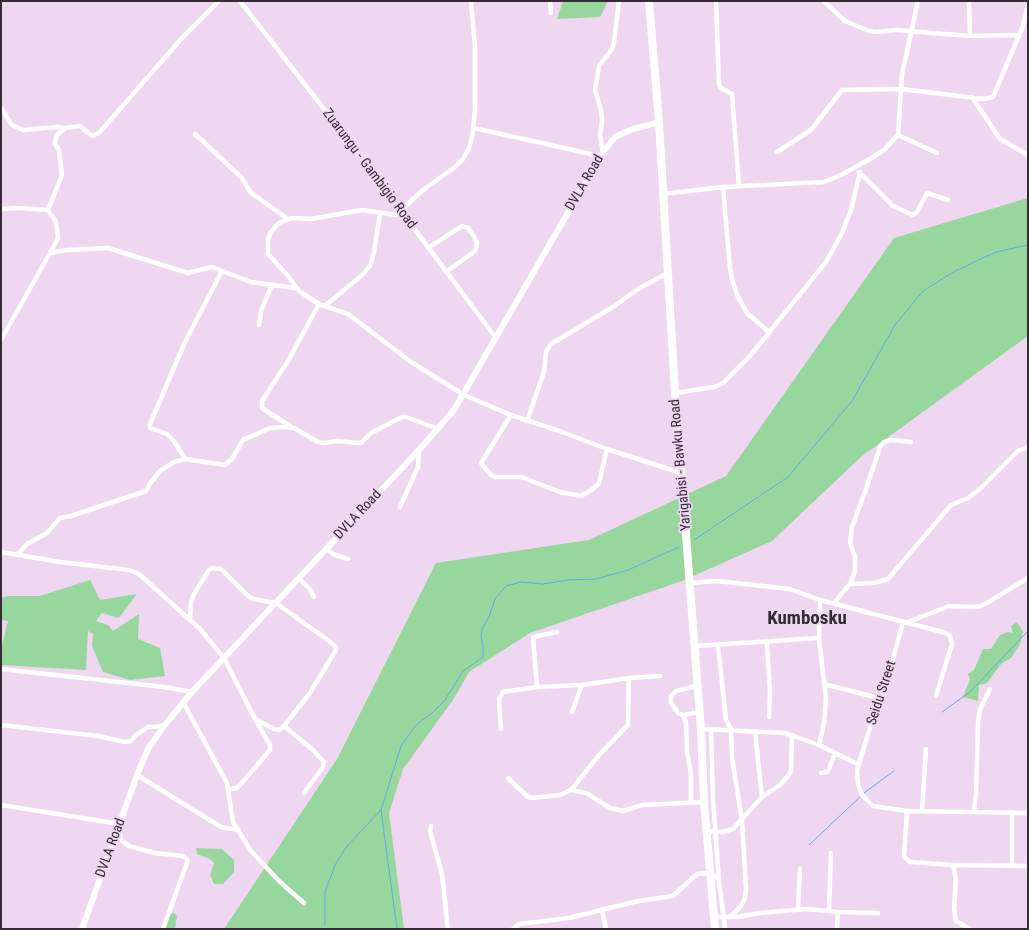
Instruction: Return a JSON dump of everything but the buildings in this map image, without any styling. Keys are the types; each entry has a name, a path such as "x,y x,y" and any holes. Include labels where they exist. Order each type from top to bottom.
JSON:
{"highway":[{"name":"Yarigabisi - Bawku Road","path":"649,1 659,122 675,393 702,729 704,802 709,873 715,929"}],"street":[{"path":"1,108 12,125 23,130 80,126 92,136 99,133 182,38 219,1"},
{"name":"Zuarungu - Gambigio Road","path":"240,1 342,132 496,338"},
{"path":"295,288 289,277 268,254 267,248 271,232 279,223 288,219 311,219 362,210 394,215 423,190 451,170 463,158 469,148 474,128 475,110 475,48 471,1"},
{"path":"550,1 551,13"},
{"path":"474,128 601,154 601,110 595,90 599,66 612,49 614,42 619,1"},
{"path":"716,1 719,85 732,94 739,186"},
{"path":"824,1 845,21 854,26 877,32 888,30 970,36 1018,35"},
{"path":"663,194 723,187 824,182 855,168 884,150 898,135 901,89 910,32 918,1"},
{"path":"969,1 970,36"},
{"path":"777,152 811,130 842,90 901,89 990,98 994,94 1018,35 1025,26 1028,5"},
{"path":"972,97 1000,139 1028,155"},
{"name":"DVLA Road","path":"82,929 137,775 148,749 164,726 192,692 419,450 464,395 601,154 615,138 630,130 659,122"},
{"path":"48,210 62,175 59,150 55,144 55,139 65,128"},
{"path":"196,134 242,178 250,192 288,219"},
{"path":"898,135 937,153"},
{"path":"855,168 893,206 913,215 927,193 948,200"},
{"path":"675,393 714,387 723,383 737,370 769,332 826,262 842,233 851,210 860,172"},
{"path":"723,187 733,283 747,313 769,332"},
{"path":"1,209 48,210"},
{"path":"1,340 58,238 56,222 48,210"},
{"path":"326,306 370,266 380,213"},
{"path":"428,248 462,226 468,228 477,244 475,251 446,272"},
{"path":"50,253 67,250 108,248 188,273 212,268 251,282 295,288 319,304 348,314 411,362 464,395 527,421 681,473"},
{"path":"185,459 174,441 167,434 150,428 150,424 185,342 222,271"},
{"path":"527,421 544,372 546,352 551,344 613,307 638,289 668,274"},
{"path":"259,325 261,311 272,285"},
{"path":"319,304 288,361 264,396 261,405 264,410 318,442 324,443 337,441 361,443 371,433 402,417 438,429"},
{"path":"511,415 481,463 495,477 521,476 560,492 581,496 599,483 607,449"},
{"path":"16,555 27,544 46,533 60,518 146,491 164,467 174,462 185,459 225,464 232,459 241,442 250,436 276,427 294,428"},
{"path":"834,603 850,584 855,571 855,557 850,543 852,527 866,492 880,447 884,442 891,440 911,442"},
{"path":"850,584 874,583 888,580 951,505 968,498 980,489 1018,451 1028,447"},
{"path":"400,507 418,468 419,450"},
{"path":"326,549 348,560"},
{"path":"1,552 134,572 139,574 190,620 224,658 270,745 270,750 240,785 229,790"},
{"path":"190,620 191,602 194,594 209,570 212,568 221,569 248,596 260,601 276,603 336,647 316,686 284,726 277,730 255,719"},
{"path":"905,622 948,606 978,607 1028,578"},
{"path":"299,579 314,597"},
{"path":"691,583 717,581 790,589 820,600 946,633 950,636 952,644 936,696"},
{"path":"819,745 824,723 826,698 819,638 820,600"},
{"name":"Seidu Street","path":"905,622 882,699 873,718 857,770 858,784 868,803 877,807 907,811"},
{"path":"537,687 533,637 557,632"},
{"path":"695,646 767,643 819,638"},
{"path":"767,643 770,693 769,717"},
{"path":"718,645 726,720 731,729 732,758 742,820 746,888 745,898 741,906 730,917"},
{"path":"1,669 164,687 192,692"},
{"path":"501,728 500,695 503,692 537,687 660,676"},
{"path":"508,778 528,797 560,795 571,790 600,754 628,725 629,678"},
{"path":"572,712 582,684"},
{"path":"824,684 882,699"},
{"path":"691,802 691,774 687,750 686,722 683,716 673,708 671,696 676,691 698,686"},
{"path":"974,811 978,722 980,709 990,689"},
{"path":"184,702 224,776 229,790 233,822 251,851 280,882 304,903"},
{"path":"683,716 700,712"},
{"path":"1,725 98,736 125,742 131,741 148,727 164,726"},
{"path":"284,726 312,749 324,762 323,767 304,793"},
{"path":"702,729 779,732 819,745 859,765"},
{"path":"711,729 713,800 725,929"},
{"path":"755,731 762,797"},
{"path":"707,831 729,831 742,820 762,797 780,785 790,773 792,735"},
{"path":"922,811 926,750"},
{"path":"821,773 827,772 835,753"},
{"path":"137,775 220,828 239,830"},
{"path":"571,790 586,793 610,808 623,811 642,805 704,802"},
{"path":"1,805 120,824 120,838 126,845 154,853 183,856 187,859 163,929"},
{"path":"1028,812 907,811 904,857 910,862 954,865 1028,866"},
{"path":"1012,812 1012,866"},
{"path":"431,826 430,831 442,874 448,929"},
{"path":"830,910 831,853"},
{"path":"954,865 956,879 954,909 956,920 970,929"},
{"path":"798,909 800,869"},
{"path":"513,929 519,924 569,918 638,901 673,896 697,874 709,873 720,881"},
{"path":"714,917 730,917 798,909 878,913"},
{"path":"602,910 606,929"},
{"path":"837,929 838,912"}],"green space":[{"path":"563,1 608,1 600,17 557,19"},
{"path":"1028,198 1028,336 862,456 772,541 682,581 530,633 469,672 453,700 403,769 389,813 404,929 224,929 337,759 436,563 589,540 726,476 894,238"},
{"path":"90,580 100,600 137,594 119,618 102,613 96,621 108,625 113,631 139,614 138,639 160,648 165,676 130,680 103,672 92,646 93,634 88,631 86,670 1,665 1,649 8,621 1,620 1,598 8,596 40,596"},
{"path":"1017,622 1023,632 1020,644 1011,658 1001,664 987,683 979,685 978,701 963,697 970,679 968,674 974,670 983,649 991,649 1000,635 1008,632 1013,633 1011,626"},
{"path":"196,848 222,849 234,860 234,872 223,884 214,884 210,875 214,863 210,859 197,854"},
{"path":"174,913 177,916 175,929 165,929 170,914"}],"waterway":[{"path":"694,540 788,477 852,401 895,325 923,291 955,271 996,252 1028,245"},
{"path":"397,929 381,810 401,746 416,725 445,700 463,671 483,657 482,629 489,617 495,599 506,586 521,582 543,584 567,580 596,579 628,570 679,547"},
{"path":"942,712 970,692 1028,631"},
{"path":"864,793 894,771"},
{"path":"809,845 861,796"},
{"path":"325,925 325,892 335,865 347,846 381,810"}],"district":[{"name":"Kumbosku","path":"807,619"}]}
